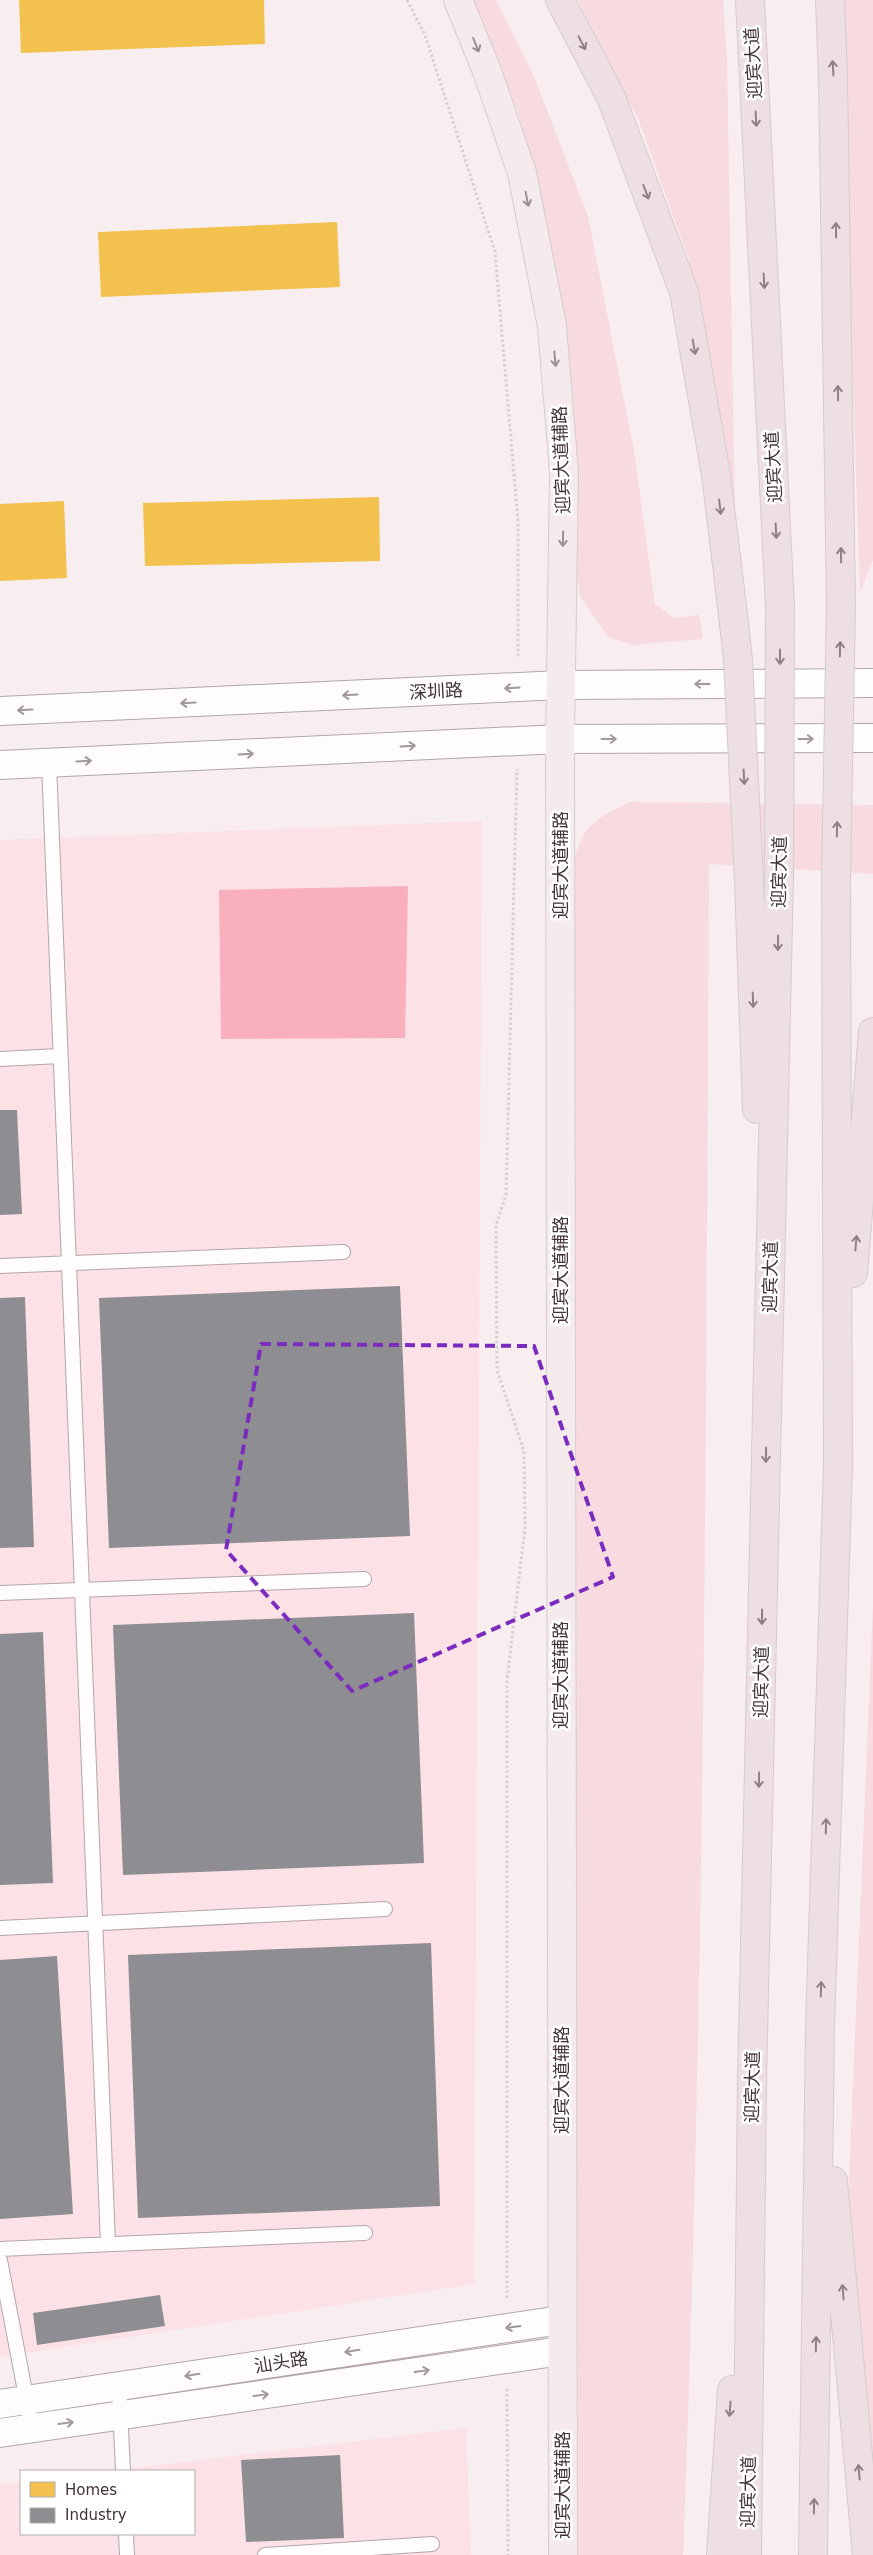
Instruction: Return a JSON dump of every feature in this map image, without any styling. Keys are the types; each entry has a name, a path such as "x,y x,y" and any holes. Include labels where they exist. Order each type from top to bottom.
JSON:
{"highway":[{"path":"560,0 611,97 684,292 716,475 738,660 749,881 767,1424"},
{"name":"迎宾大道","path":"747,2555 752,2081 779,876 780,608 750,0"},
{"path":"813,2555 820,2028 838,1466 836,878 841,604 834,77 830,0"},
{"path":"838,1466 873,1032"},
{"path":"820,2028 867,2555"},
{"path":"721,2555 752,2081"}],"main road":[{"name":"迎宾大道辅路","path":"458,0 487,71 522,173 552,326 564,472 560,739 562,2555"}],"street":[{"name":"深圳路","path":"0,711 561,686 873,683"},
{"path":"0,765 560,739 873,738"},
{"name":"汕头路","path":"0,2404 561,2320"},
{"name":"汕头路","path":"0,2433 561,2351"}],"lane":[{"path":"49,763 108,2244"},
{"path":"0,1059 60,1056"},
{"path":"0,1266 344,1252"},
{"path":"0,1593 364,1579"},
{"path":"0,1928 385,1909"},
{"path":"0,2249 365,2233"},
{"path":"0,2260 32,2428"},
{"path":"119,2386 123,2470"},
{"path":"126,2535 127,2555"},
{"path":"266,2555 432,2544"}],"path":[{"path":"407,0 425,35 494,252 518,522 518,688"},
{"path":"507,2328 507,1681 525,1527 524,1451 497,1370 496,1225 506,1195 518,741"},
{"path":"507,2359 508,2555"}],"highlighted area":[{"path":"261,1344 534,1346 613,1577 352,1691 226,1550"}],"shaded area":[{"path":"471,0 496,0 533,74 588,216 634,451 655,604 674,618 699,615 703,639 633,645 608,637 580,596 577,576 565,316 519,115"},
{"path":"578,0 723,0 727,60 735,523 688,257 639,121"},
{"path":"840,0 873,0 873,560 860,592"},
{"path":"629,802 873,805 873,874 709,864 700,1921 696,2133 683,2555 578,2555 574,860 582,837 587,830 600,818"},
{"path":"482,821 474,2284 0,2357 0,840"},
{"path":"408,886 405,1038 221,1039 219,890"},
{"path":"873,1605 873,2515 853,2319 849,2179"},
{"path":"466,2428 471,2555 0,2555 0,2485 20,2482 20,2535 195,2535 195,2470 117,2470"}],"building: Homes":[{"path":"19,0 264,0 265,44 21,53"},
{"path":"337,222 340,287 101,297 98,232"},
{"path":"379,497 380,561 145,566 143,503"},
{"path":"64,501 67,578 0,581 0,504"}],"building: Industry":[{"path":"0,1110 17,1110 22,1214 0,1215"},
{"path":"400,1286 410,1536 109,1548 99,1298"},
{"path":"25,1297 34,1547 0,1548 0,1298"},
{"path":"414,1613 424,1863 123,1875 113,1625"},
{"path":"43,1632 53,1883 0,1885 0,1634"},
{"path":"431,1943 440,2206 138,2218 128,1955"},
{"path":"57,1956 73,2214 0,2219 0,1960"},
{"path":"160,2295 165,2326 37,2345 33,2313"},
{"path":"340,2455 344,2538 246,2542 241,2460"}]}
